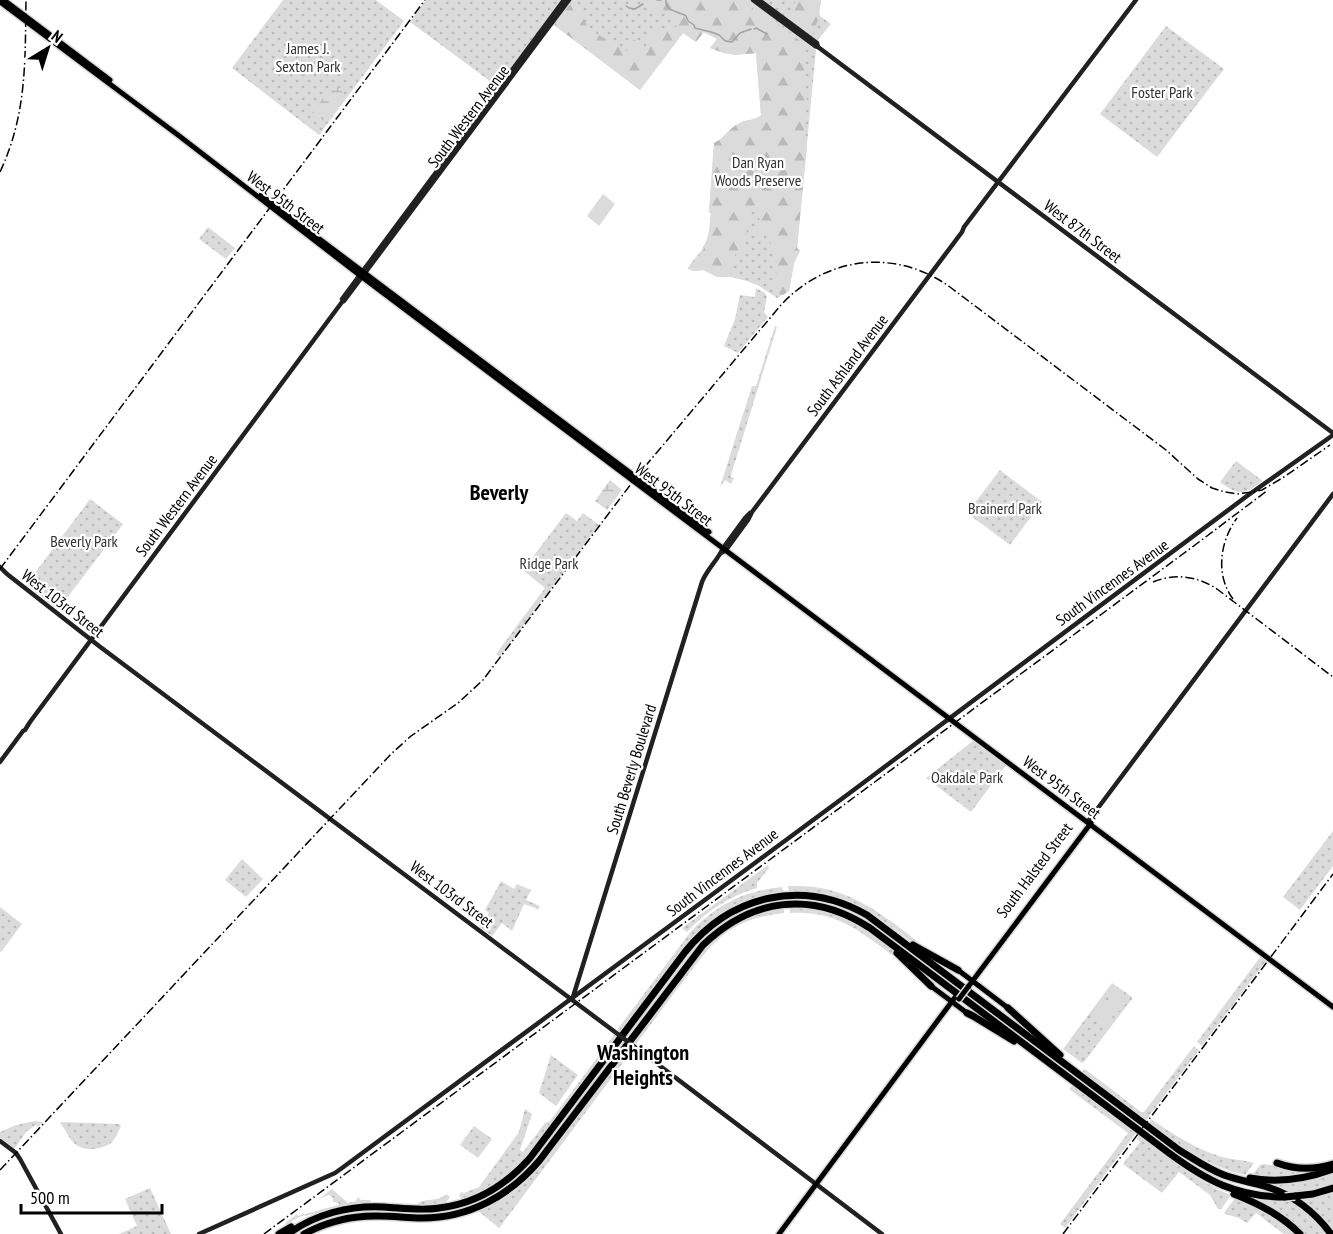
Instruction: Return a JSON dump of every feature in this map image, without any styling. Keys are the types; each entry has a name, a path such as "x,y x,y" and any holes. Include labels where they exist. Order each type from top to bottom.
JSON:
{"highway":[{"path":"288,1234 297,1227 341,1210 363,1207 440,1208 459,1204 490,1192 507,1181 530,1158 700,934 731,911 749,903 786,896 828,899 868,913 918,948 958,970"},
{"path":"304,1234 328,1223 359,1216 420,1218 455,1214 479,1206 508,1190 539,1161 697,952 720,929 742,916 774,906 790,904 819,906 847,914 860,921 1202,1176 1227,1187 1261,1196 1295,1196 1333,1188"},
{"path":"859,910 1179,1150 1224,1175 1265,1186 1295,1199 1312,1213 1331,1234"},
{"path":"880,936 931,986"},
{"path":"1008,1008 1093,1085"},
{"path":"967,1013 1067,1077"},
{"path":"1169,1153 1181,1166 1193,1174 1268,1209 1300,1234"},
{"path":"1277,1163 1307,1169 1333,1164"},
{"path":"1202,1164 1230,1174 1265,1180 1314,1176 1333,1169"},
{"path":"279,1234 300,1222 318,1218"},
{"path":"309,1234 328,1223"}],"main road":[{"name":"West 95th Street","path":"4,0 362,274"},
{"name":"South Western Avenue","path":"0,762 344,301 564,0"},
{"name":"South Western Avenue","path":"362,274 569,0"},
{"name":"West 87th Street","path":"753,0 1333,434"},
{"name":"West 87th Street","path":"759,0 817,43 818,47"},
{"name":"South Ashland Avenue","path":"724,548 748,520 1036,130 1136,0"},
{"name":"West 95th Street","path":"0,2 1333,1005"},
{"path":"466,138 474,121"},
{"name":"South Vincennes Avenue","path":"200,1234 338,1171 1333,434"},
{"name":"South Halsted Street","path":"1090,822 1333,494"},
{"name":"South Halsted Street","path":"781,1234 1333,499"},
{"name":"South Beverly Boulevard","path":"572,998 702,582 724,548"},
{"name":"West 103rd Street","path":"0,569 91,640 572,998 882,1234"},
{"path":"958,970 1008,1008"},
{"path":"931,986 967,1013"},
{"path":"0,1142 18,1156 62,1234"}],"green space":[{"name":"James J. Sexton Park","path":"283,0 376,0 404,21 319,135 232,68"},
{"path":"426,0 563,0 498,87 410,22"},
{"name":"Dan Ryan Woods Preserve","path":"571,0 750,0 816,50 797,247 800,251 794,263 789,291 777,298 747,281 731,277 717,277 705,270 693,271 688,268 704,247 709,236 714,143 738,124 761,115 756,53 722,52 710,48 717,39 704,32 696,42 683,33 640,90 553,24"},
{"name":"Dan Ryan Woods Preserve","path":"647,0 747,0 752,3 751,18 754,5 803,43 801,52 806,61 802,85 807,99 803,145 807,146 797,248 800,251 794,263 789,291 783,295 775,290 777,264 767,232 763,233 764,239 762,240 757,235 759,209 756,203 751,211 748,229 742,242 750,248 750,253 737,250 729,277 715,276 703,270 688,269 704,249 708,235 714,143 738,124 761,115 756,53 735,55 723,53 710,48 717,39 704,32 696,42 683,33 640,90 554,25 572,2 582,8 586,24 592,31 625,51 628,50 633,40 641,43 645,48 653,33 664,31 668,25 677,27 679,24 663,9 656,12 655,6 650,5"},
{"path":"762,0 821,0 819,15 831,24 817,41"},
{"path":"796,0 821,0 814,33 810,35 789,19 794,11"},
{"name":"Foster Park","path":"1166,26 1224,69 1157,157 1100,114"},
{"path":"334,85 344,93 324,121 312,112"},
{"path":"603,194 615,204 599,226 587,216"},
{"path":"208,227 235,248 226,259 199,239"},
{"path":"756,288 765,293 767,297 764,312 768,317 738,353 724,346 735,319 740,295 755,297"},
{"path":"775,326 777,327 731,475 734,478 731,484 725,480 720,487 752,386 756,386"},
{"path":"1236,461 1263,481 1242,492 1232,490 1220,482"},
{"name":"Brainerd Park","path":"1000,470 1042,502 1010,545 967,513"},
{"path":"610,480 622,490 607,510 595,501"},
{"name":"Beverly Park","path":"90,499 123,524 58,610 26,585"},
{"name":"Ridge Park","path":"566,513 577,521 583,513 599,525 500,657 496,654 545,588 523,570"},
{"name":"Oakdale Park","path":"974,740 1007,764 971,812 926,778"},
{"path":"1333,831 1333,866 1300,910 1283,897"},
{"path":"242,859 263,879 246,897 225,880"},
{"path":"768,865 769,868 757,883 757,888 719,905 687,932 682,928"},
{"path":"501,881 514,889 517,884 531,890 526,900 540,906 538,909 524,904 512,931 502,923 492,936 479,926 489,913 485,910"},
{"path":"788,886 821,888 854,899 885,917 941,960 868,911 828,896 789,892"},
{"path":"782,887 783,893 744,903 715,919 702,930 621,1033 617,1030 689,934 709,915 743,896"},
{"path":"789,898 831,902 863,916 960,987 957,990 888,938 850,914 822,904 789,901"},
{"path":"790,906 818,908 847,918 873,934 918,974 868,937 845,924 820,915 790,913"},
{"path":"0,907 22,924 1,952 0,951"},
{"path":"784,907 784,913 747,921 727,932 712,945 636,1044 632,1041 712,939 753,914"},
{"path":"1261,956 1266,961 1202,1046 1197,1042"},
{"path":"1112,983 1132,999 1082,1063 1063,1049"},
{"path":"1115,987 1129,1000 1119,1012 1112,1007 1113,1016 1108,1026 1094,1015 1094,1011 1103,998 1110,1004 1110,995"},
{"path":"614,1035 618,1037 540,1142 518,1167 487,1190 464,1200 459,1196 461,1192 479,1187 519,1132 525,1109 532,1114 520,1150 523,1152 545,1123 550,1121"},
{"path":"622,1041 625,1043 529,1169 507,1188 509,1182 526,1168"},
{"path":"629,1046 633,1049 499,1228 477,1210 505,1195 533,1172"},
{"path":"1194,1046 1199,1050 1146,1120 1082,1072 1085,1069 1144,1112"},
{"path":"551,1055 578,1075 556,1106 539,1093"},
{"path":"1073,1085 1136,1133 1065,1228 1060,1224 1128,1133 1069,1089"},
{"path":"1151,1119 1203,1150 1222,1157 1254,1163 1245,1175 1217,1166 1172,1140 1149,1123"},
{"path":"35,1121 43,1122 38,1127 36,1125 27,1131 14,1149 0,1138 0,1132 16,1125"},
{"path":"61,1122 119,1124 121,1126 111,1143 87,1149 72,1141"},
{"path":"474,1126 492,1139 478,1158 460,1145"},
{"path":"1139,1135 1194,1176 1231,1195 1221,1209 1218,1209 1210,1195 1179,1172 1162,1193 1123,1164 1140,1142 1137,1139"},
{"path":"1263,1164 1319,1171 1277,1178 1253,1174"},
{"path":"1333,1172 1333,1186 1320,1190 1289,1194 1260,1182"},
{"path":"150,1188 171,1234 119,1234 137,1226 125,1199"},
{"path":"332,1189 348,1203 356,1201 358,1197 361,1200 370,1200 372,1203 417,1204 446,1194 450,1197 444,1205 325,1210 304,1215 287,1225 285,1223 297,1214 298,1216 338,1205 339,1203 333,1202 333,1198 329,1195 320,1198"},
{"path":"1333,1191 1333,1228 1332,1230 1298,1199"},
{"path":"1244,1195 1291,1199 1329,1234 1303,1234"},
{"path":"1236,1197 1257,1205 1297,1234 1284,1234 1256,1213 1247,1223 1225,1214"}],"waterway":[{"path":"666,0 668,7 686,16 695,28 719,35 724,40 732,42 740,33 751,29"},
{"path":"626,6 635,9 643,4"},
{"path":"754,29 767,34"}],"railway":[{"path":"0,172 9,150 20,108 23,88 26,0"},
{"path":"0,569 425,0"},
{"path":"0,1170 391,754 411,736 458,703 483,680 637,476 781,305 819,276 840,267 862,263 907,266 929,275 950,287 1166,450 1198,479 1212,488 1237,494 1262,490 1330,445"},
{"path":"264,1234 1268,490"},
{"path":"1233,599 1224,579 1222,558 1227,537 1237,518"},
{"path":"1153,582 1169,577 1186,577 1202,581 1217,589 1333,677"},
{"path":"1063,1234 1333,874"}],"district":[{"name":"Beverly","path":"499,492"},
{"name":"Washington Heights","path":"643,1064"}]}
